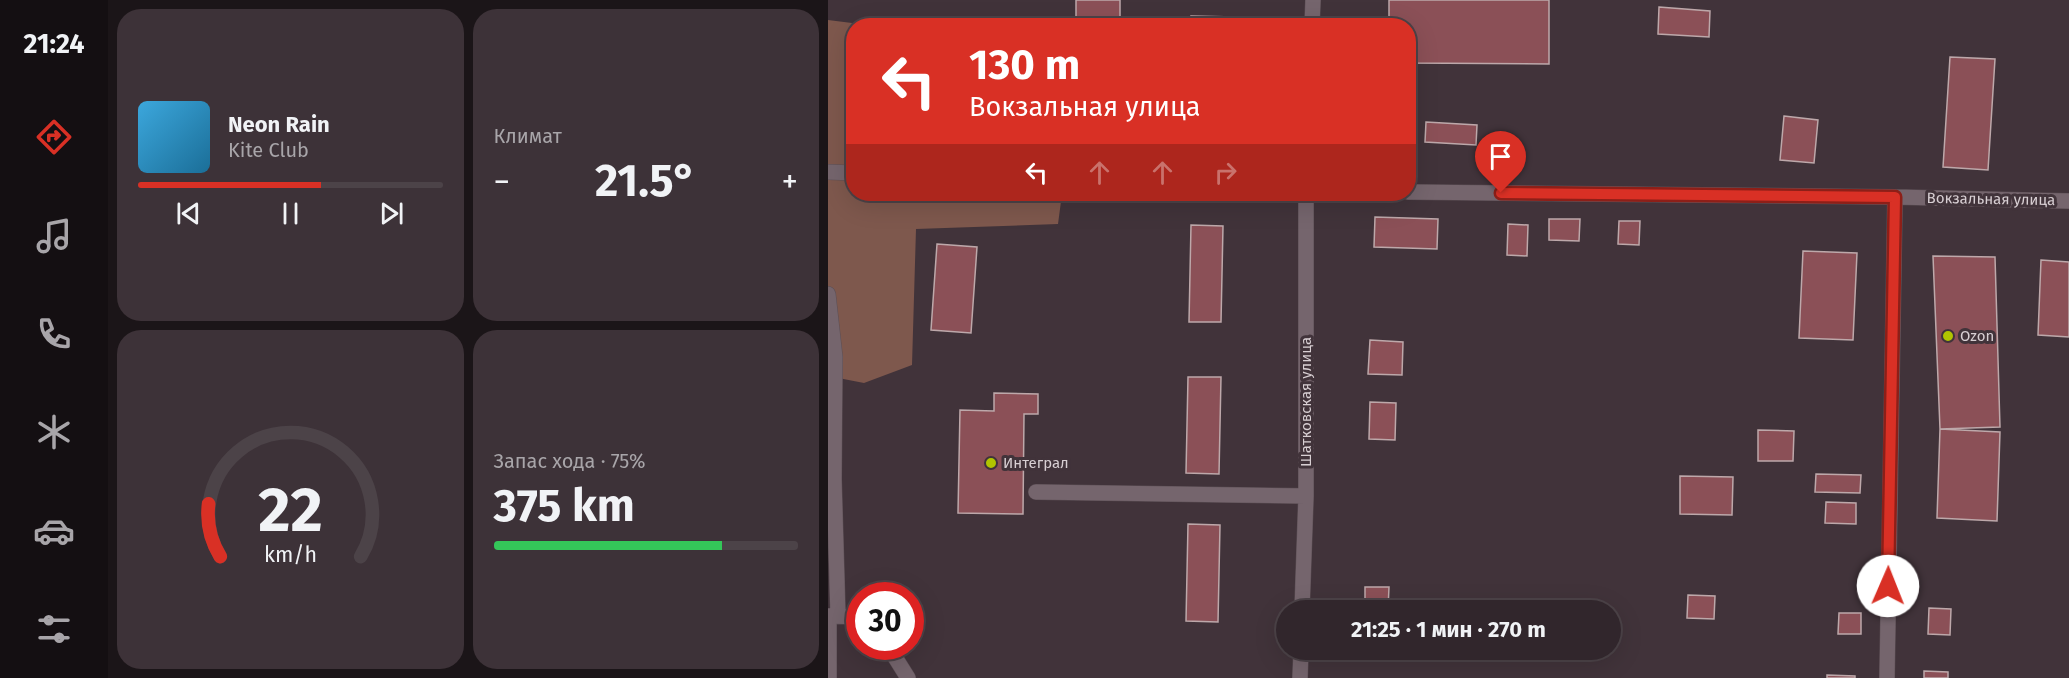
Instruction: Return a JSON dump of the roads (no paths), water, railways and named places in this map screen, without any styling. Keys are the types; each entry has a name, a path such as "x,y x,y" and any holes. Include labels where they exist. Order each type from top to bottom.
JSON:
{"street":[{"path":"1312,18 1313,0"},
{"path":"828,172 846,173"},
{"name":"Вокзальная улица","path":"1416,192 2069,201"},
{"path":"1887,678 1895,197"},
{"name":"Шатковская улица","path":"1302,600 1306,496 1306,201"},
{"path":"828,294 835,357 831,480 838,616"},
{"path":"1036,492 1306,496"},
{"path":"829,678 829,616 846,616"},
{"path":"897,660 908,678"},
{"path":"1300,660 1300,678"}],"place":[{"name":"Ozon","path":"1948,336"},
{"name":"Интеграл","path":"991,463"}]}
